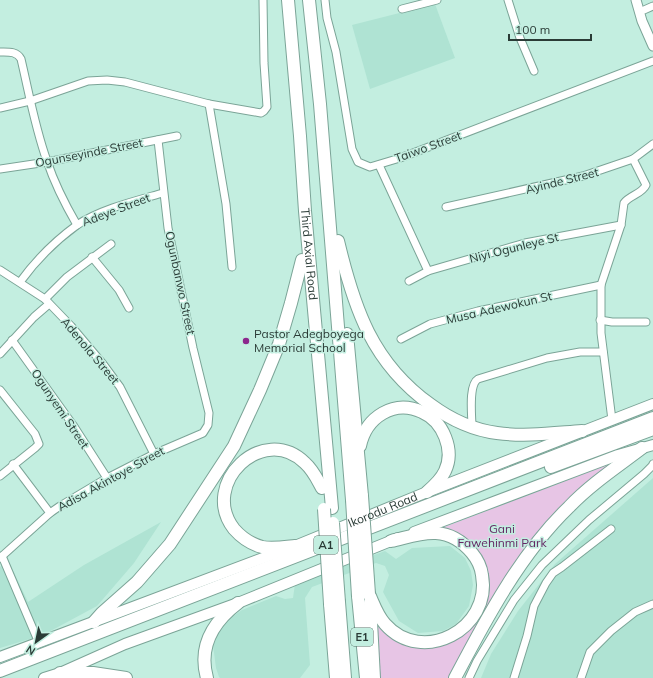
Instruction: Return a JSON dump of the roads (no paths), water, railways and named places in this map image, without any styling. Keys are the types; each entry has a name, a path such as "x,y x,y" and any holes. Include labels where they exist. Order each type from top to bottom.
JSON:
{"highway":[{"name":"Third Axial Road","path":"288,0 300,128 328,508"},
{"name":"Third Axial Road","path":"309,0 357,498"},
{"path":"326,185 347,280 358,310 375,346 395,374 416,395 445,415 472,427 495,433 518,436 582,431"},
{"path":"305,211 302,260 322,488 328,508 335,603 334,654 336,678"},
{"path":"338,241 359,462"},
{"path":"94,622 137,582 170,544 234,446 279,344 302,260"},
{"path":"374,678 364,595 357,498 362,439 364,431 375,418 384,413 403,408 412,408 423,412 432,418 440,428 446,439 448,456 445,471 438,482 427,492"},
{"name":"Ikorodu Road","path":"0,671 653,418"},
{"name":"Ikorodu Road","path":"5,678 491,489 653,429"},
{"path":"455,678 476,638 504,591 554,522 589,488 648,447"},
{"path":"295,546 263,547 246,540 238,533 231,524 227,515 224,495 226,485 237,468 250,456 267,450 276,450 286,451 304,462 312,471 322,488"},
{"path":"364,595 386,624 398,635 412,641 428,642 453,636 464,628 479,608 483,596 484,584 476,557 466,546 456,539 444,534 435,533 426,533 391,541"},
{"name":"E1","path":"364,595 366,678"},
{"path":"206,678 203,659 208,639 213,629 227,611 238,603"},
{"name":"E1","path":"335,603 345,678"},
{"path":"328,678 334,654"},
{"path":"53,676 93,672 126,678"}],"main road":[{"path":"636,0 642,21 653,45"},
{"path":"641,0 653,33"},
{"name":"Ikorodu Road","path":"0,657 295,546 427,492 653,404"},
{"path":"53,676 125,644 238,603 391,541 618,455 648,447"}],"street":[{"path":"0,108 30,101 88,81 107,80 125,82 209,104 261,113 267,108 264,63 263,0"},
{"name":"Taiwo Street","path":"325,0 327,18 336,52 352,149 358,162 370,167 379,165 653,61"},
{"path":"402,9 437,0"},
{"path":"508,0 520,38 534,71"},
{"path":"644,10 653,6"},
{"path":"0,52 14,53 20,56 30,101 47,162 77,225"},
{"path":"209,104 226,204 232,266"},
{"name":"Ogunseyinde Street","path":"0,169 47,162 119,146 177,136"},
{"name":"Ogunbanwo Street","path":"158,140 168,228 193,348 209,413 208,425"},
{"name":"Ayinde Street","path":"446,207 583,176 634,159 653,144"},
{"path":"612,420 600,320 601,285 621,225 624,202 643,190 646,185 634,159"},
{"path":"379,165 428,271"},
{"name":"Adeye Street","path":"20,282 42,254 77,225 92,217 131,202 163,193"},
{"name":"Niyi Ogunleye St","path":"409,281 428,271 525,243 621,225"},
{"path":"0,354 34,317 67,277 111,244"},
{"path":"92,257 119,290 129,308"},
{"name":"Adenola Street","path":"0,270 47,301 71,326 103,364 120,387 154,454"},
{"name":"Musa Adewokun St","path":"400,339 430,324 478,311 601,285"},
{"path":"600,320 612,322 646,322"},
{"name":"Ogunyemi Street","path":"12,340 73,425 107,478"},
{"path":"472,427 471,396 474,381 547,358 580,352 603,352"},
{"path":"0,390 35,434 39,444 0,476"},
{"name":"Adisa Akintoye Street","path":"1,557 50,513 60,506 107,478 154,454 203,433 208,425"},
{"path":"13,464 50,513"},
{"path":"469,678 514,600 542,565 589,520 644,474 653,464"},
{"path":"514,678 527,636 534,606 546,582 553,573 611,528"},
{"path":"1,557 39,643"},
{"path":"580,678 590,652 606,636 635,612 653,604"}],"place":[{"name":"Pastor Adegboyega Memorial School","path":"246,341"}],"park label":[{"name":"Gani Fawehinmi Park","path":"502,536"}]}
